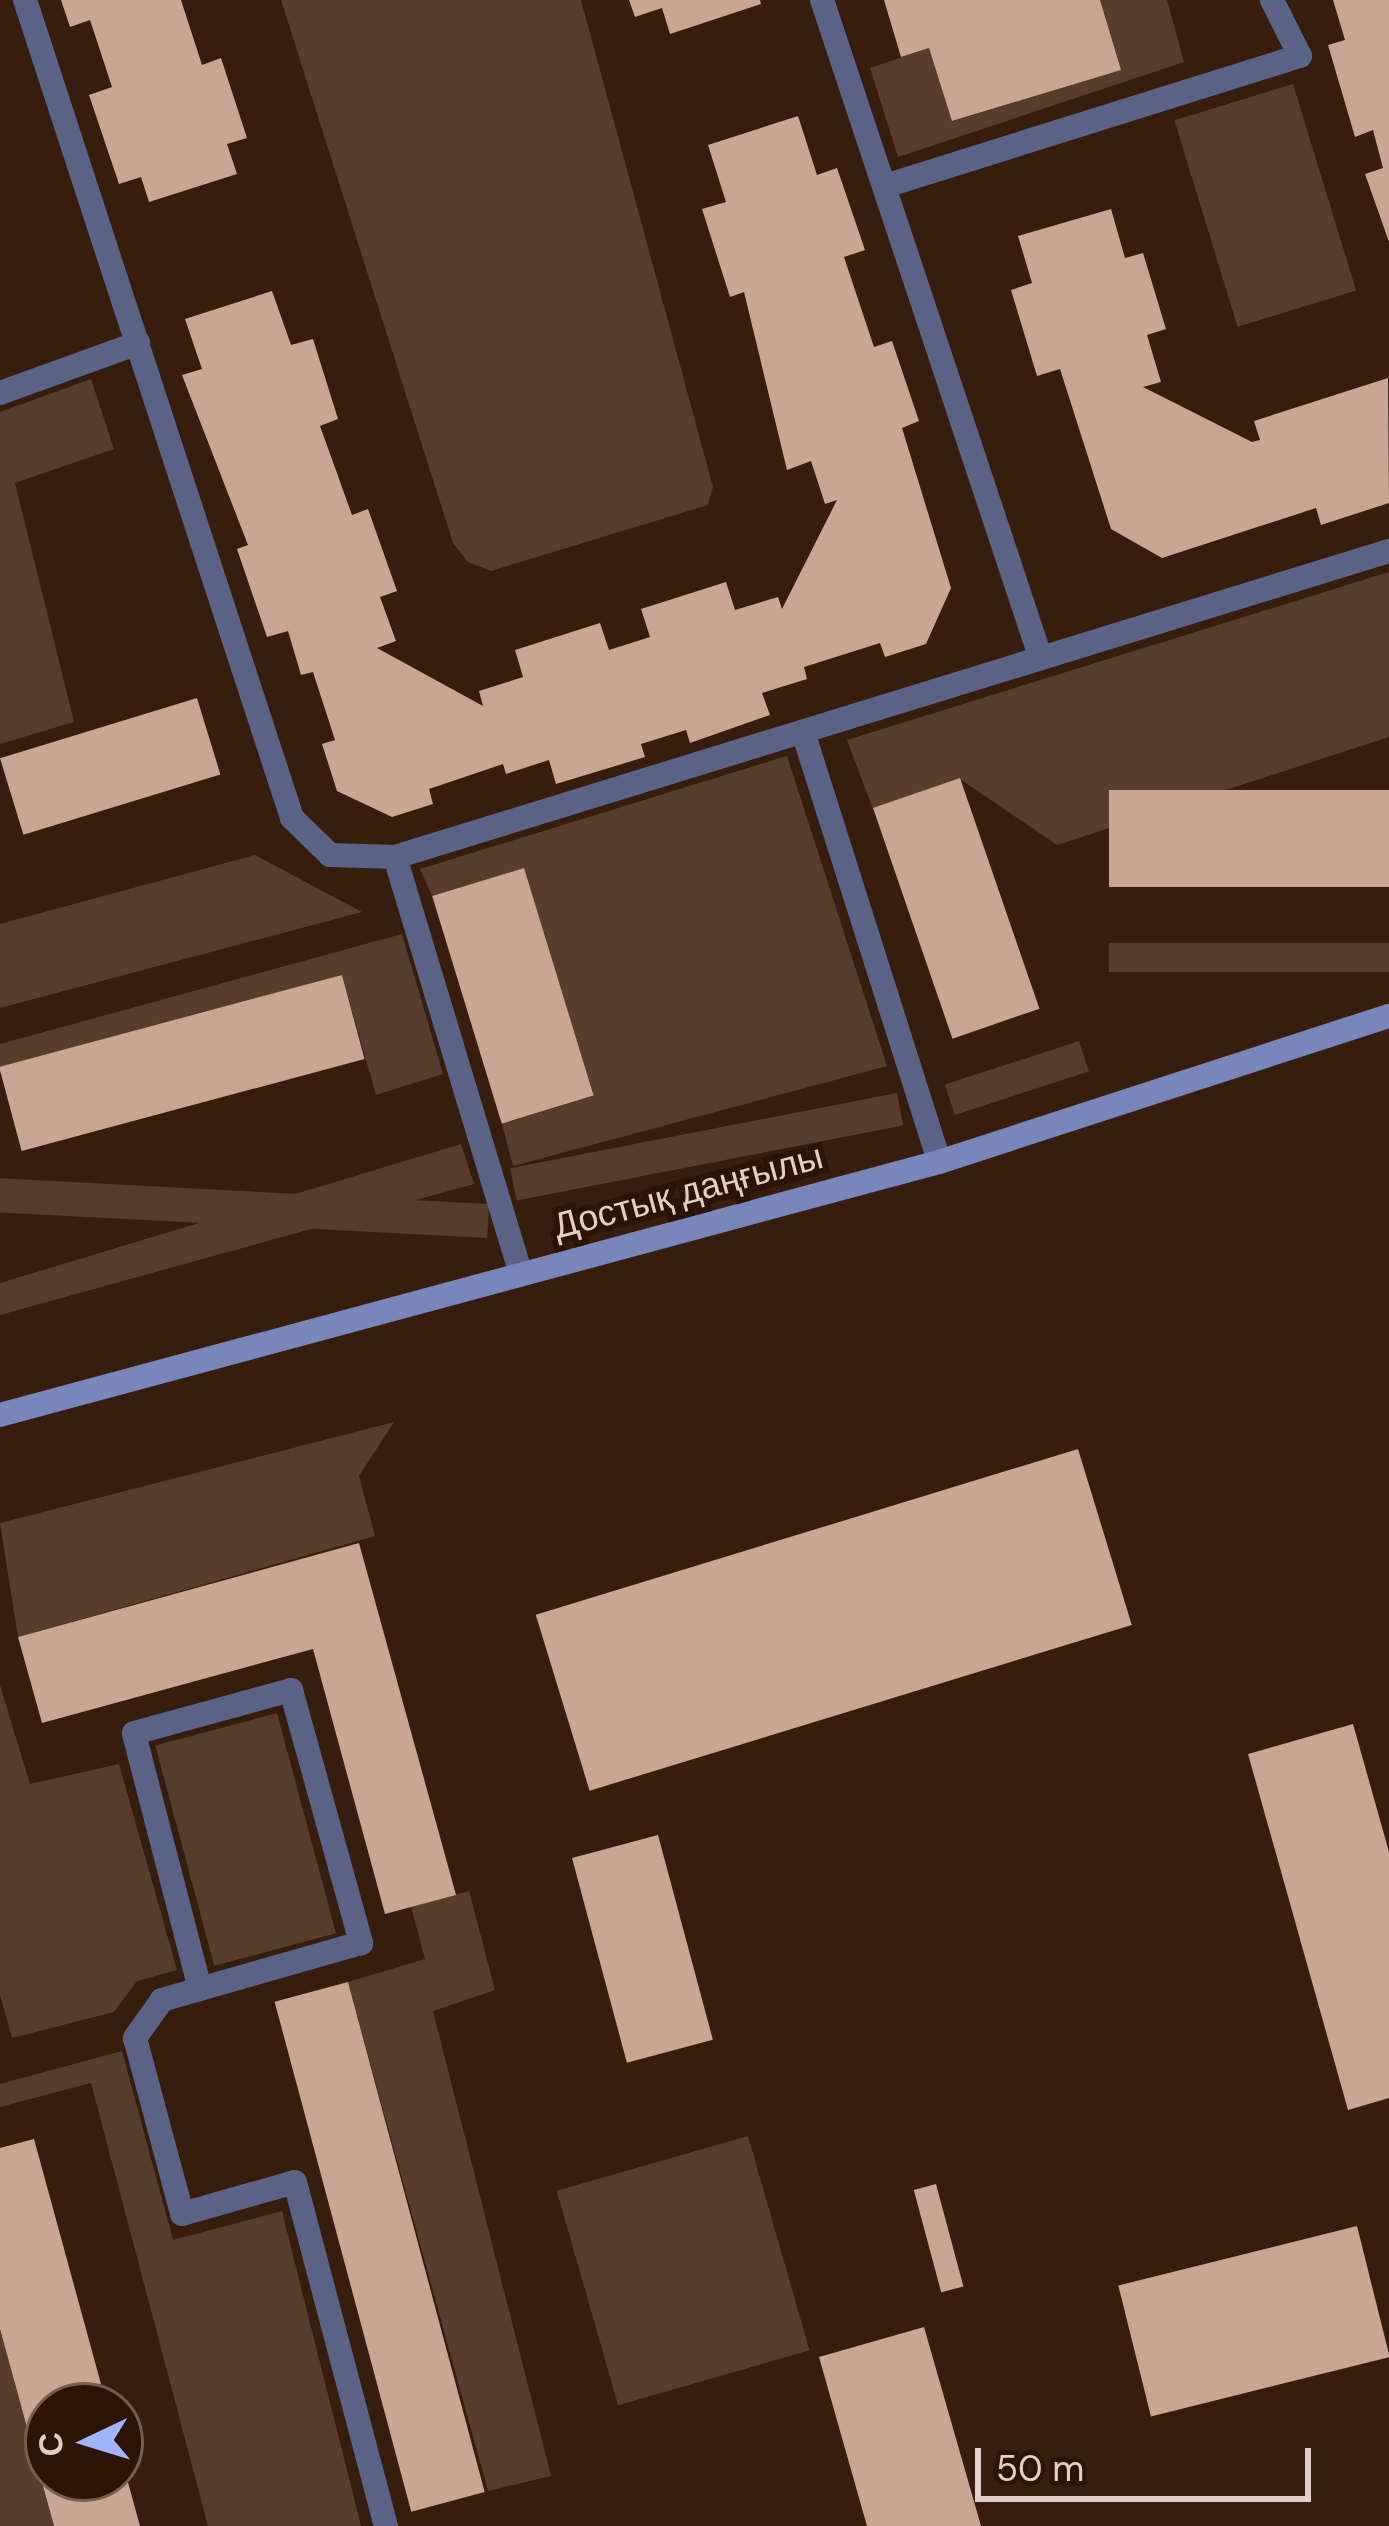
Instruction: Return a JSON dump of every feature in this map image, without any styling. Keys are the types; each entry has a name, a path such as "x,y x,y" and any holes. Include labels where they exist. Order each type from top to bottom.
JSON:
{"main road":[{"name":"Достық даңғылы","path":"0,1415 939,1162 1389,1016"}],"lane":[{"path":"26,0 292,818 330,855 395,857 1389,551"},
{"path":"822,0 1040,656"},
{"path":"885,186 1300,56 1272,0"},
{"path":"0,393 138,343"},
{"path":"803,732 939,1162"},
{"path":"395,857 521,1274"},
{"path":"200,1989 134,1733 291,1690 361,1942 200,1989 162,2000 135,2038 182,2214 295,2182 386,2526"}],"shaded area":[{"path":"281,0 581,0 713,487 708,505 491,571 468,562 453,543"},
{"path":"1100,0 1167,0 1184,62 898,157 870,68 929,48 953,121 1120,70"},
{"path":"1293,84 1356,291 1238,327 1174,120"},
{"path":"91,379 114,449 15,483 74,722 0,744 0,412"},
{"path":"1389,572 1389,737 1057,845 960,779 873,809 847,740"},
{"path":"787,756 887,1066 513,1166 502,1124 593,1096 524,869 432,896 420,869"},
{"path":"255,855 362,912 0,1008 0,924"},
{"path":"402,934 443,1074 376,1095 342,975 0,1070 0,1044"},
{"path":"1109,943 1389,943 1389,972 1109,972"},
{"path":"1079,1041 1089,1071 955,1115 945,1085"},
{"path":"897,1093 903,1125 517,1201 510,1168"},
{"path":"461,1144 474,1184 0,1315 0,1283"},
{"path":"0,1178 489,1204 487,1238 0,1212"},
{"path":"394,1422 359,1476 375,1536 18,1637 0,1523"},
{"path":"0,1685 30,1784 119,1764 177,1970 137,1981 114,2012 12,2038 0,1995"},
{"path":"277,1713 336,1933 214,1966 155,1746"},
{"path":"469,1891 495,1990 433,2011 551,2476 488,2491 348,1982 425,1959 411,1907"},
{"path":"122,2051 173,2240 282,2211 361,2526 208,2526 91,2083 0,2107 0,2084"},
{"path":"748,2136 809,2350 618,2405 557,2191"},
{"path":"0,2329 24,2417 24,2502 47,2502 54,2526 0,2526"}],"building":[{"path":"61,0 181,0 202,65 221,58 247,138 227,144 237,174 149,202 141,177 119,184 89,95 112,87 90,20 70,27"},
{"path":"629,0 760,0 761,4 670,34 662,8 635,17"},
{"path":"884,0 1100,0 1121,70 952,121 929,48 901,57"},
{"path":"1333,0 1389,0 1389,242 1365,174 1383,168 1373,130 1355,137 1328,45 1345,40"},
{"path":"798,116 817,175 837,168 865,250 844,257 874,347 892,341 919,421 902,428 951,588 926,644 885,657 880,643 804,667 807,679 762,693 770,715 690,743 686,730 641,744 645,757 556,784 549,760 506,774 503,764 429,789 433,804 392,817 337,791 322,744 335,740 313,672 301,675 288,631 267,637 237,549 248,545 182,375 202,369 185,319 272,291 291,345 313,339 338,419 320,426 352,515 368,509 397,591 380,597 396,641 377,648 483,706 479,691 523,677 515,650 600,623 609,650 650,637 641,609 726,582 735,610 778,597 782,609 837,500 825,504 811,461 787,470 744,292 730,297 702,209 726,202 708,145"},
{"path":"1111,209 1125,258 1143,253 1166,329 1147,335 1161,382 1143,387 1252,442 1260,440 1254,421 1388,378 1389,503 1321,525 1316,508 1162,558 1111,529 1060,369 1037,376 1011,290 1032,283 1018,236"},
{"path":"197,698 220,775 23,835 0,758"},
{"path":"960,778 1039,1009 952,1039 873,808"},
{"path":"1109,790 1389,790 1389,887 1109,887"},
{"path":"524,868 594,1096 502,1124 432,896"},
{"path":"342,975 365,1059 22,1151 0,1067"},
{"path":"1078,1449 1132,1625 590,1791 536,1615"},
{"path":"359,1543 456,1895 385,1914 313,1649 42,1723 18,1637"},
{"path":"1353,1724 1389,1852 1389,2098 1348,2110 1248,1754"},
{"path":"658,1835 713,2040 627,2063 572,1858"},
{"path":"348,1982 485,2492 411,2512 275,2002"},
{"path":"34,2139 100,2382 24,2382 24,2417 0,2329 0,2148"},
{"path":"936,2184 963,2286 941,2292 914,2190"},
{"path":"1357,2226 1389,2357 1151,2417 1118,2286"},
{"path":"924,2327 981,2526 867,2526 819,2357"},
{"path":"47,2502 133,2502 140,2526 54,2526"}]}
